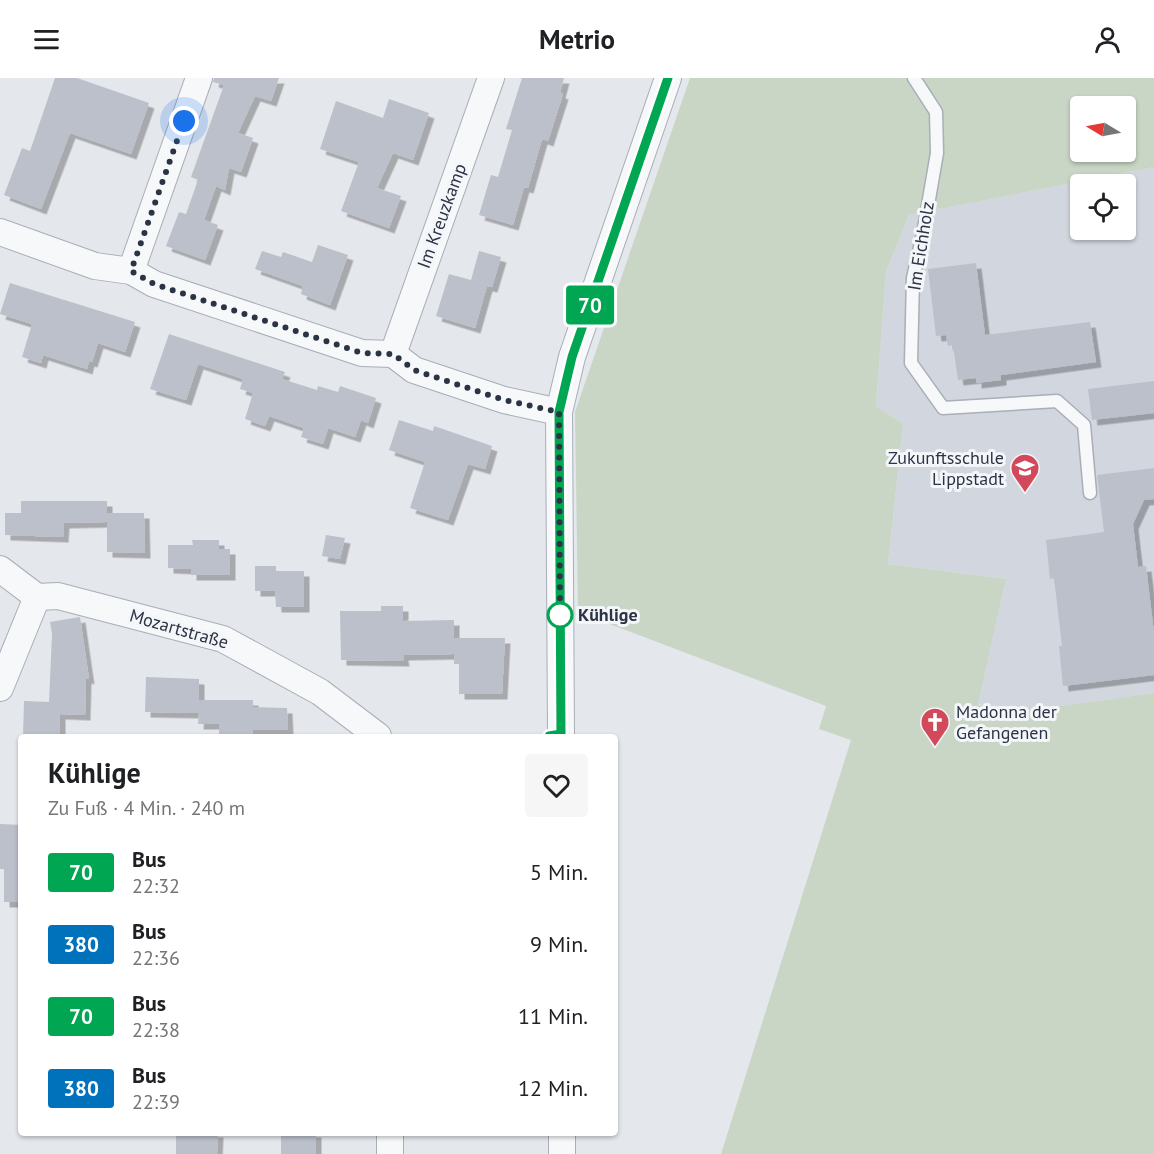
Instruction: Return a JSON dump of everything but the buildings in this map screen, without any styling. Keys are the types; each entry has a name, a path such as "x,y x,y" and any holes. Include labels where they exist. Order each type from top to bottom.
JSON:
{"street":[{"path":"131,271 199,78"},
{"name":"Im Kreuzkamp","path":"393,354 491,78"},
{"path":"560,734 559,412 572,357 668,78"},
{"path":"0,232 95,266 131,271 154,284 362,353 393,354 414,370 504,400 559,412"},
{"path":"0,569 37,597 0,688"},
{"name":"Mozartstraße","path":"37,597 58,596 223,639 320,692 375,734"},
{"path":"390,1136 390,1154"},
{"path":"562,1136 562,1154"}],"lane":[{"name":"Im Eichholz","path":"914,78 936,112 937,153 913,278 911,363 943,408 1057,401 1084,425 1090,493"}],"shaded area":[{"name":"Zukunftsschule Lippstadt","path":"1154,167 1154,693 997,715 978,703 1006,579 888,564 903,424 876,406 886,271 909,215 1070,183 1070,240 1136,240 1136,174 1118,174"}],"green space":[{"path":"690,78 1154,78 1154,167 1118,174 1070,174 1070,183 909,215 886,271 876,406 903,424 888,564 1006,579 978,704 997,715 1154,693 1154,1154 721,1154 851,740 819,729 826,706 578,612 575,412"}],"bus line":[{"name":"70","path":"561,734 559,412 572,357 668,78"},
{"name":"70","path":"555,734 561,734"}],"place":[{"name":"Zukunftsschule Lippstadt","path":"1025,494"},
{"name":"Kühlige","path":"560,615"},
{"name":"Madonna der Gefangenen","path":"935,748"}],"route":[{"path":"184,121 131,271 154,284 362,353 393,354 414,370 504,400 559,412 560,615"}]}
